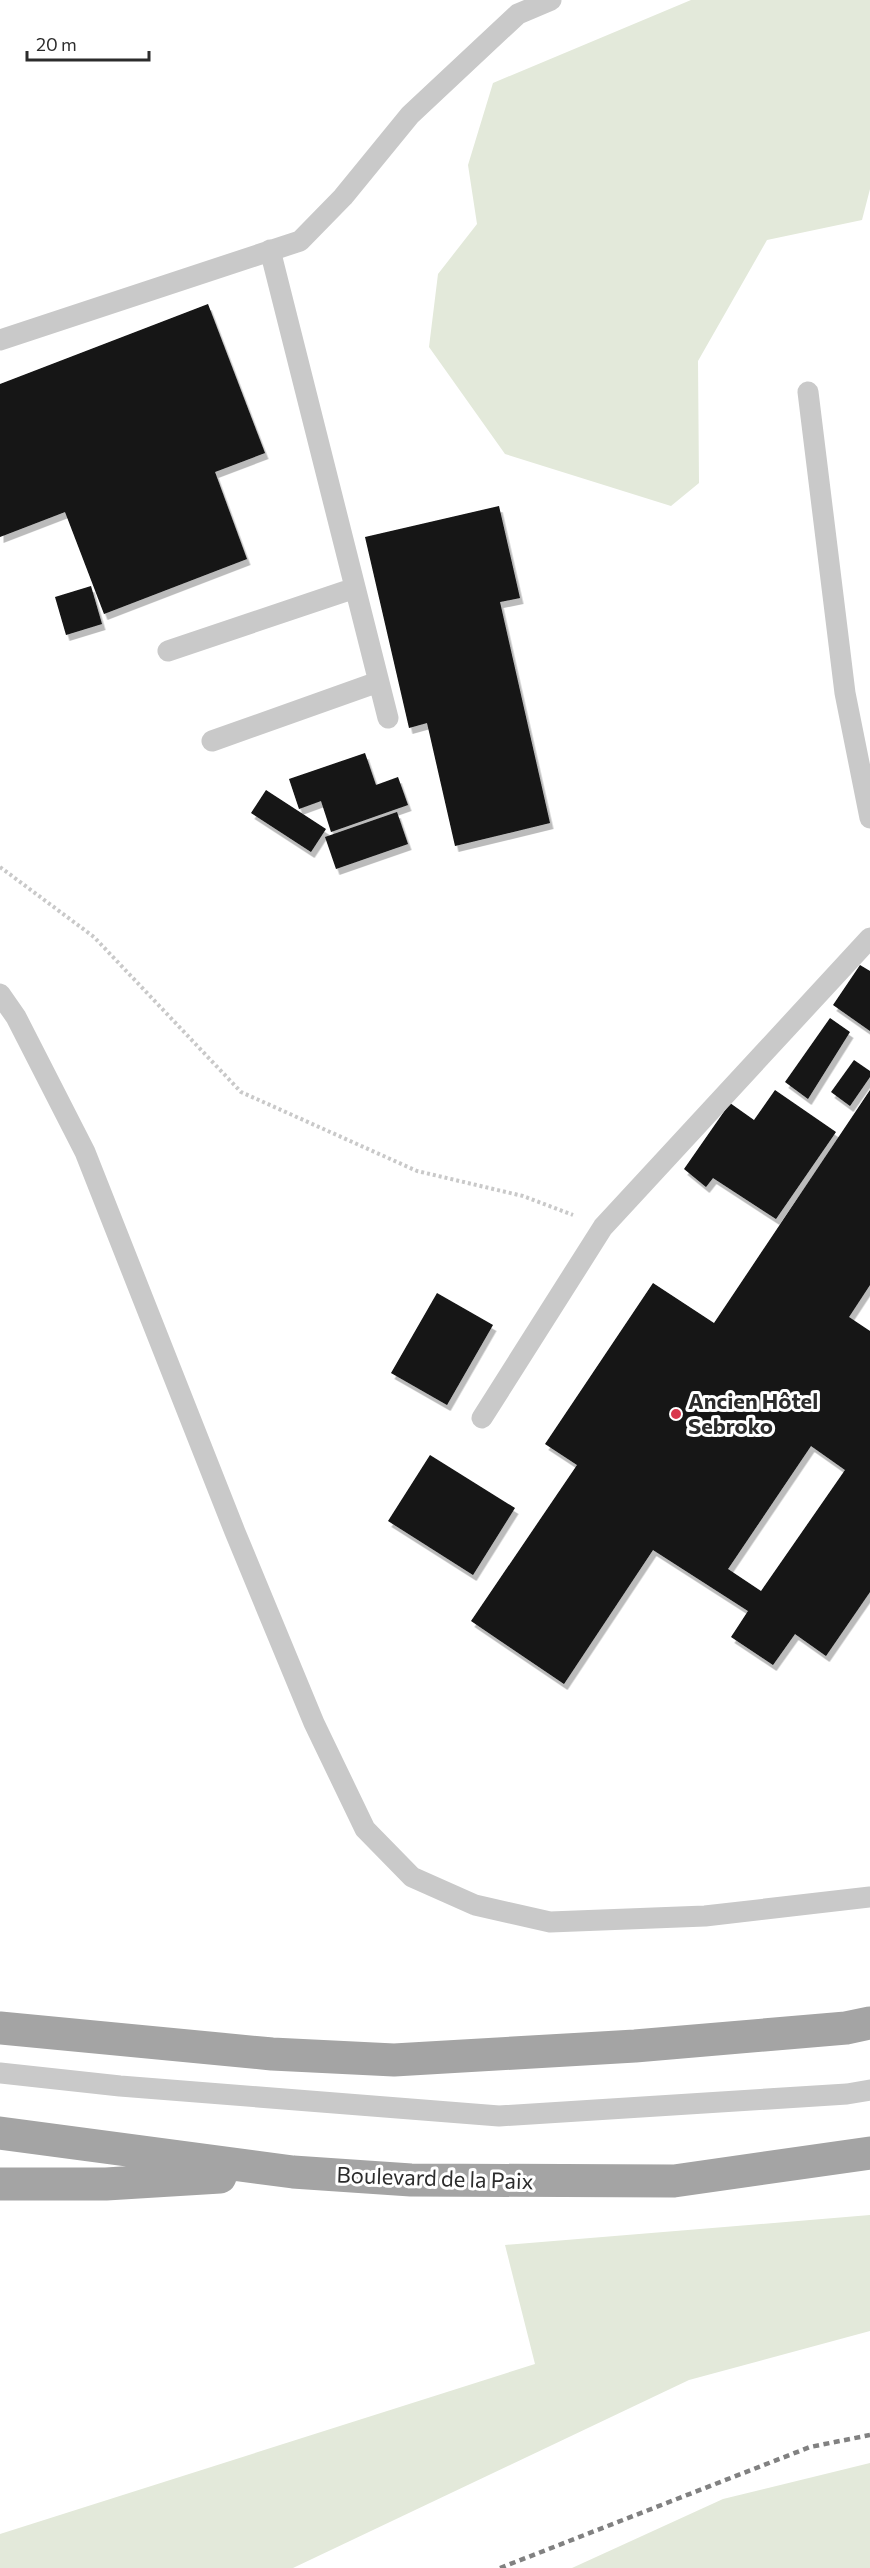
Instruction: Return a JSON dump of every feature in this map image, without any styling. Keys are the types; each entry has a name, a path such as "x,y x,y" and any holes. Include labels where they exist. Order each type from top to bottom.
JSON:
{"main road":[{"path":"0,2007 135,2043"},
{"path":"0,2028 135,2043 272,2054 394,2060 635,2046 846,2028 870,2023"},
{"name":"Boulevard de la Paix","path":"0,2133 294,2172 411,2180 674,2181 870,2152"},
{"path":"0,2184 106,2184 294,2172"}],"lane":[{"path":"0,340 300,241 343,197 410,115 518,14 550,0"},
{"path":"270,250 388,718"},
{"path":"808,392 845,693 870,818"},
{"path":"168,651 356,588"},
{"path":"212,741 378,682"},
{"path":"482,1418 603,1227 870,938"},
{"path":"0,994 16,1017 85,1152 234,1532 314,1723 365,1829 412,1877 474,1905 550,1922 705,1916 870,1897"},
{"path":"0,2073 132,2087 499,2116 848,2094 870,2090"}],"path":[{"path":"0,867 94,937 241,1092 417,1171 523,1196 603,1227"}],"green space":[{"path":"691,0 870,0 870,189 862,220 767,240 698,361 699,483 671,506 505,454 429,347 438,274 477,224 468,165 493,83"},
{"path":"870,2215 870,2331 689,2380 293,2568 0,2568 0,2534 535,2364 505,2245"},
{"path":"870,2463 870,2568 572,2568 723,2499"}],"building":[{"path":"208,304 265,453 215,472 247,559 104,614 65,512 0,537 0,384"},
{"path":"499,506 520,598 500,602 550,823 455,846 427,723 409,728 365,537"},
{"path":"91,586 102,624 66,635 55,597"},
{"path":"365,753 376,785 398,777 408,805 331,832 321,801 299,809 289,779"},
{"path":"266,790 326,829 311,852 251,813"},
{"path":"397,812 408,844 336,869 325,837"},
{"path":"860,965 870,971 870,1031 833,1005"},
{"path":"830,1018 850,1032 808,1099 785,1082"},
{"path":"854,1060 870,1071 870,1077 850,1106 831,1092"},
{"path":"775,1090 836,1132 776,1219 713,1178 706,1187 684,1169 730,1103 754,1120"},
{"name":"Ancien Hôtel Sebroko","path":"870,1090 870,1285 849,1317 870,1331 870,1592 826,1656 795,1634 773,1665 731,1637 748,1611 653,1550 564,1684 471,1621 577,1465 545,1444 653,1283 714,1323","holes":["811,1446 845,1470 761,1591 728,1569"]},
{"path":"437,1293 493,1325 447,1405 391,1373"},
{"path":"430,1455 515,1508 473,1575 388,1521"}],"railway":[{"path":"500,2568 810,2447 870,2435"}],"place":[{"name":"Ancien Hôtel Sebroko","path":"676,1414"}]}
